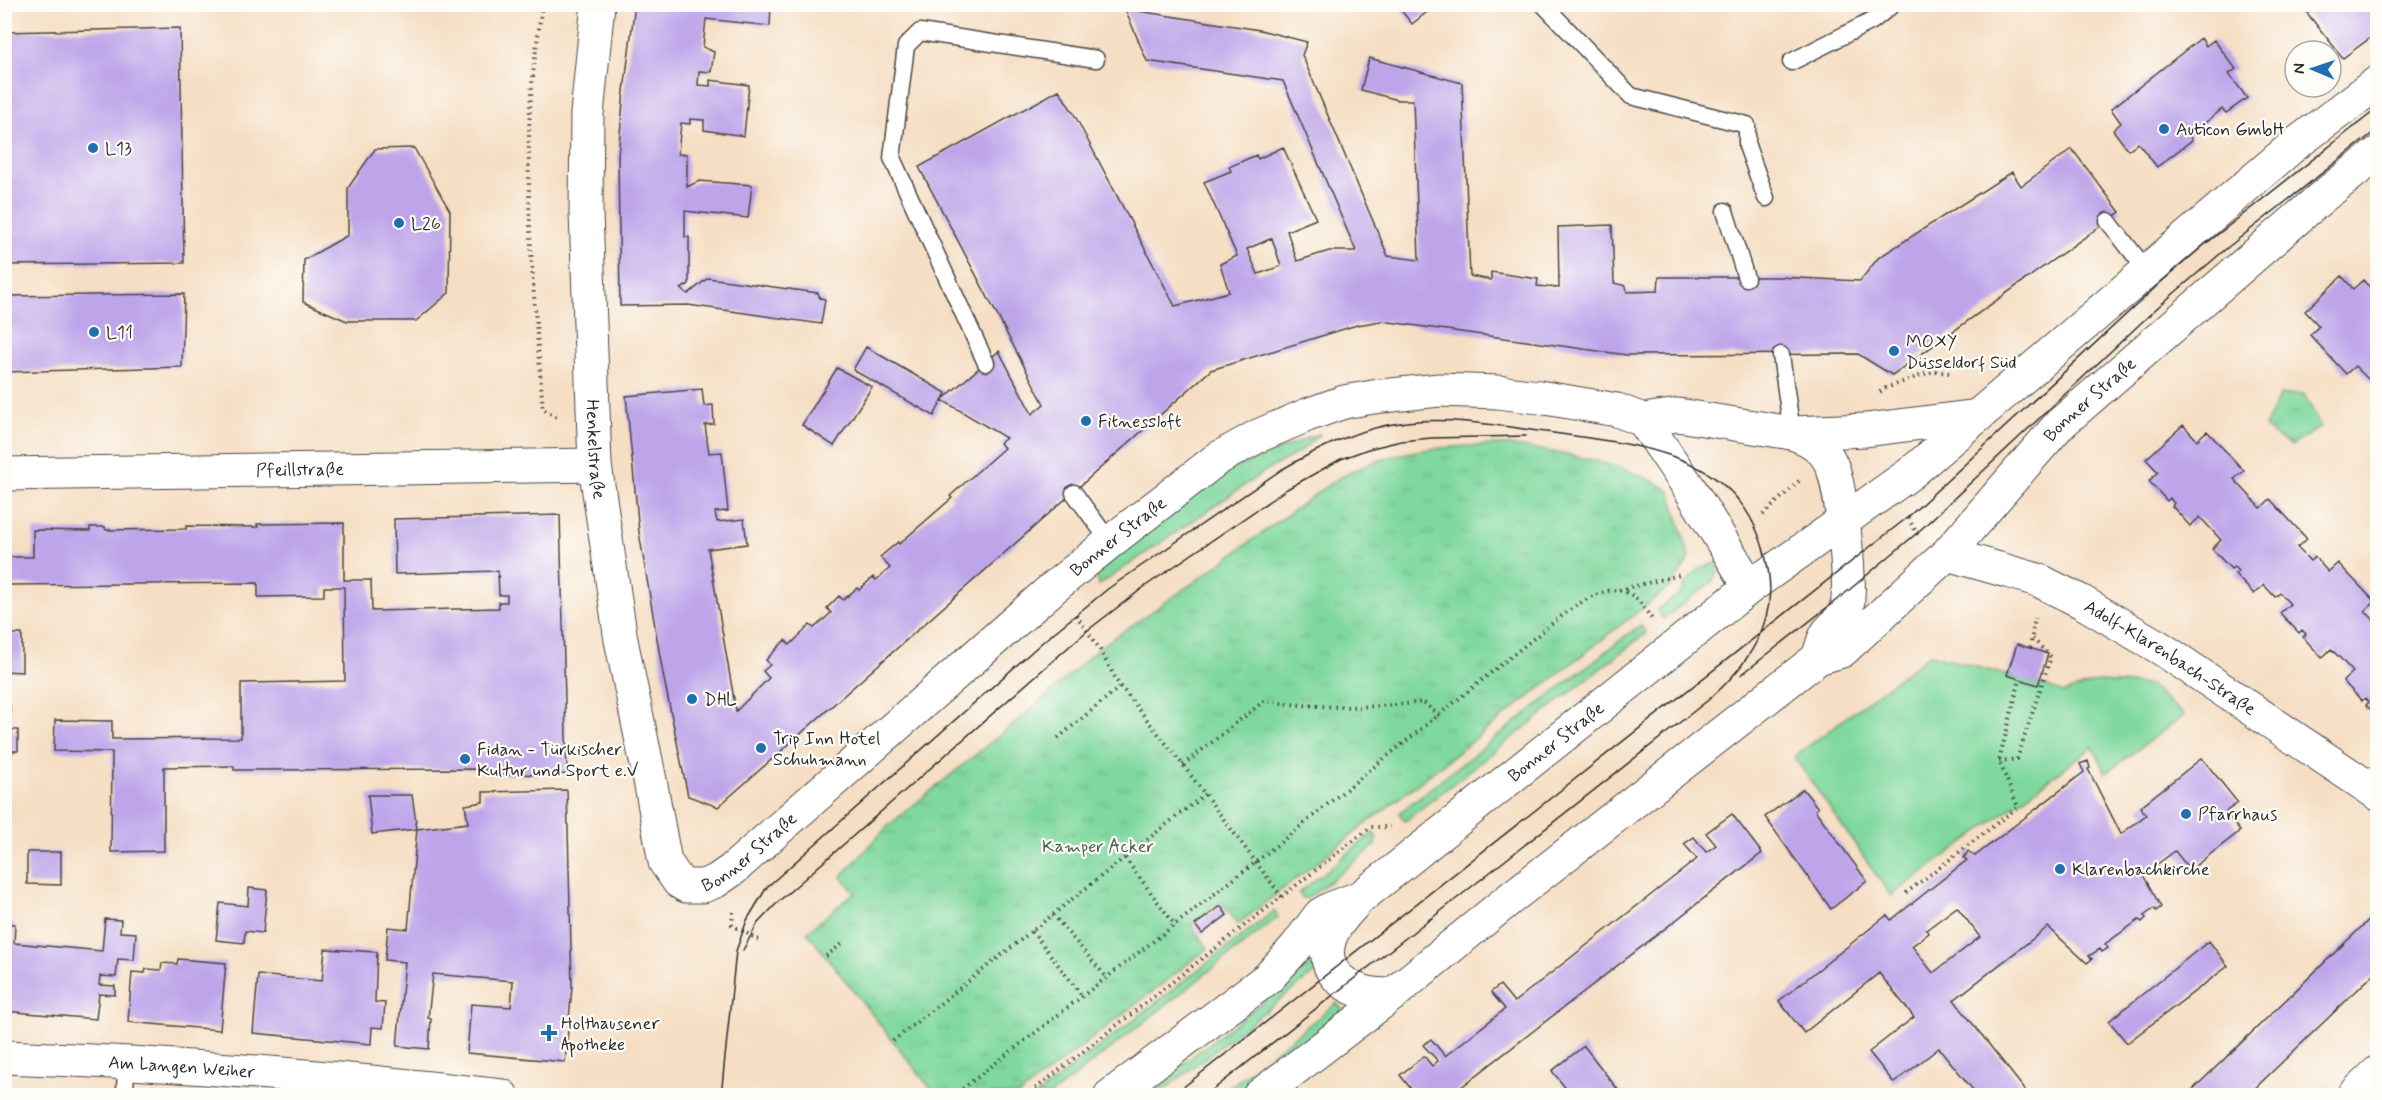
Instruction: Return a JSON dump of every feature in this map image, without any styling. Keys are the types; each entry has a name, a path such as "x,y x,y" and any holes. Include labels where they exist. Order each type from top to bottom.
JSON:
{"street":[{"name":"Henkelstraße","path":"598,4 587,114 586,201 596,465 621,640 651,780 662,850 665,862 679,882"},
{"name":"Bonner Straße","path":"1110,1095 1268,978 1282,965 1307,931 1325,912 1361,897 1750,587 1891,489 2294,146 2378,82"},
{"name":"Bonner Straße","path":"1278,1090 1512,897 1818,658 1842,651 1933,546 2059,425 2322,197 2378,153"},
{"name":"Bonner Straße","path":"679,882 686,886 703,886 716,881 732,870 1053,588 1110,542 1217,459 1258,436 1307,415 1344,402 1383,395 1438,390 1498,392 1617,410 1643,420 1678,416 1792,434 1866,430 1978,416"},
{"path":"1643,420 1690,489 1750,587"},
{"name":"Bonner Straße","path":"1792,434 1817,444 1831,464 1843,521 1848,602 1844,615 1827,633 1818,658"},
{"name":"Pfeillstraße","path":"4,474 596,465"},
{"name":"Adolf-Klarenbach-Straße","path":"1933,546 2038,580 2082,602 2162,649 2378,794"},
{"path":"1361,897 1338,922 1331,935 1329,957 1332,970 1346,985 1356,990 1377,996 1393,994"},
{"name":"Am Langen Weiher","path":"4,1056 126,1061 502,1095"},
{"path":"2353,1095 2378,1072"}],"lane":[{"path":"1543,4 1631,96 1747,125 1747,146 1766,198"},
{"path":"1791,62 1872,21 1893,4"},
{"path":"986,363 892,158 906,46 920,32 1096,59"},
{"path":"1725,211 1746,278"},
{"path":"2108,221 2147,271"},
{"path":"1781,355 1792,434"},
{"path":"1074,493 1110,542"},
{"path":"125,1095 126,1061"}],"path":[{"path":"542,4 530,106 528,173 534,297 543,409 567,423 596,465"},
{"path":"1877,398 1883,389 1934,371 1949,373"},
{"path":"1763,515 1804,476"},
{"path":"1904,510 1933,546"},
{"path":"953,1095 1175,926 1582,602 1602,593 1680,575"},
{"path":"1053,588 1088,630 1121,686 1307,931"},
{"path":"1619,590 1634,597 1673,649"},
{"path":"2000,761 2017,759 2051,657 2033,639"},
{"path":"1906,892 2018,807 2000,761 2020,679"},
{"path":"1058,738 1121,686"},
{"path":"1183,765 1264,701 1313,707 1375,706 1423,702 1440,716"},
{"path":"893,1041 1205,794"},
{"path":"1026,1095 1371,827 1385,828"},
{"path":"1125,858 1175,926"},
{"path":"1053,915 1107,978"},
{"path":"1032,931 1083,997"},
{"path":"826,956 842,944"}],"green space":[{"path":"2304,394 2321,427 2291,446 2264,427 2280,395"},
{"path":"1321,433 1301,451 1267,470 1099,585 1096,574 1162,518 1232,469"},
{"name":"Kamper Acker","path":"1503,445 1544,450 1613,466 1654,481 1670,491 1690,558 1672,585 1238,924 1221,902 1191,925 1208,948 1019,1095 936,1095 807,932 855,892 841,877 889,825 1032,709 1099,648 1331,483 1352,471 1393,456 1435,449"},
{"path":"1718,563 1718,572 1712,582 1663,619 1657,610 1681,593 1687,581 1702,567"},
{"path":"1640,625 1646,633 1405,821 1399,813"},
{"path":"1930,654 2063,693 2099,682 2149,685 2184,715 2106,773 2093,747 1891,896 1794,757"},
{"path":"1373,833 1377,837 1376,845 1308,898 1302,898 1299,893"},
{"path":"1274,911 1278,917 1051,1095 1037,1095"},
{"path":"1315,961 1317,971 1157,1095 1142,1096"},
{"path":"1337,1003 1344,1012 1236,1095 1218,1096"}],"building":[{"path":"635,4 771,4 770,26 706,19 703,47 714,52 711,72 699,71 698,85 710,86 710,80 749,85 744,136 704,130 704,120 690,119 690,124 681,123 678,154 687,154 687,187 699,181 752,185 748,218 685,211 685,237 689,237 689,284 681,289 688,294 708,278 818,293 820,298 825,299 821,324 688,305 620,306 618,155"},
{"path":"1396,4 1437,4 1412,24"},
{"path":"2307,4 2378,4 2378,32 2343,58 2343,39 2328,39 2303,8"},
{"path":"1125,9 1260,30 1307,42 1302,55 1388,256 1419,260 1413,100 1398,100 1361,90 1369,58 1462,83 1470,276 1491,280 1491,272 1538,279 1537,286 1559,288 1558,227 1612,225 1614,283 1626,286 1627,292 1658,291 1659,277 1777,277 1860,281 1878,258 2012,172 2021,186 2072,149 2120,212 1892,375 1858,354 1627,355 1382,321 1357,325 1211,370 718,807 688,796 663,674 639,532 626,396 702,389 704,406 713,405 714,424 705,425 709,453 722,452 728,511 715,512 717,522 744,519 747,544 708,549 736,711 769,678 763,671 770,665 766,660 785,640 790,645 810,625 814,628 831,613 827,608 839,596 843,600 873,577 876,580 890,568 880,557 898,542 899,544 952,498 950,496 1004,448 1000,443 1006,438 942,400 999,351 1032,414 1044,404 919,167 1059,90 1074,114 1175,306 1229,292 1220,264 1237,256 1204,182 1231,171 1229,167 1256,155 1258,159 1283,147 1316,219 1287,231 1297,261 1329,251 1356,251 1283,81 1147,61","holes":["1272,238 1281,266 1258,274 1247,249"]},
{"name":"L13","path":"180,28 184,263 4,265 4,32"},
{"path":"2201,38 2206,46 2214,40 2236,69 2229,74 2247,98 2226,113 2222,109 2189,136 2192,140 2157,167 2138,143 2128,150 2113,130 2121,123 2111,109"},
{"name":"L26","path":"414,148 450,211 449,293 416,321 347,321 303,302 304,260 348,235 348,188 375,149"},
{"path":"2342,276 2353,289 2363,280 2378,296 2378,389 2355,366 2346,374 2310,335 2319,326 2305,311"},
{"name":"L11","path":"184,294 182,367 4,372 4,296"},
{"path":"866,347 946,393 934,416 853,370"},
{"path":"837,368 872,387 834,446 802,425"},
{"path":"2183,425 2197,440 2207,431 2244,471 2234,479 2261,508 2270,499 2307,539 2297,547 2310,561 2315,557 2328,572 2338,563 2375,602 2365,611 2378,624 2378,717 2366,705 2369,702 2365,698 2362,701 2343,681 2353,672 2342,660 2331,649 2322,658 2303,637 2306,634 2302,630 2299,633 2280,613 2290,604 2280,593 2275,597 2264,585 2254,594 2235,574 2238,571 2234,567 2231,569 2212,549 2221,540 2200,517 2190,526 2172,506 2174,503 2170,498 2167,501 2149,481 2158,472 2146,459"},
{"path":"560,515 567,774 486,775 486,769 234,770 234,766 164,767 164,851 111,852 112,752 54,751 55,720 112,721 112,739 241,738 241,683 345,681 344,587 324,587 324,596 258,597 258,583 4,585 4,557 33,557 33,530 90,531 90,527 105,527 106,530 186,529 186,526 258,527 257,524 344,523 344,580 371,580 372,611 499,608 499,602 507,602 507,595 499,595 498,571 395,574 394,519"},
{"path":"4,634 22,634 22,672 4,671"},
{"path":"2017,644 2048,654 2038,685 2007,675"},
{"path":"5,707 10,707 9,730 18,730 18,751 5,751"},
{"path":"2202,758 2238,803 2225,812 2240,831 2190,870 2175,851 2143,875 2161,907 2156,911 2154,908 2144,916 2146,918 2142,922 2139,920 2105,944 2108,948 2102,952 2100,949 2089,956 2092,959 2087,963 2048,927 1954,1000 2029,1095 1968,1095 1974,1091 1939,1048 1894,1083 1869,1052 1914,1017 1879,973 1804,1033 1779,1001 1887,915 1891,920 1967,860 1964,858 1968,851 1975,856 2084,772 2080,764 2088,761 2090,768 2088,769 2121,834 2146,815 2140,807","holes":["1957,907 1980,937 1933,973 1912,946 1929,933 1926,930"]},
{"path":"1803,789 1818,808 1815,810 1867,881 1831,909 1765,817"},
{"path":"567,790 572,987 565,1062 467,1053 471,1004 511,1007 513,981 433,974 428,1018 431,1019 429,1049 397,1046 405,962 385,960 388,927 408,929 417,829 468,823 465,805 483,802 483,792"},
{"path":"368,795 412,795 417,829 372,834"},
{"path":"1732,814 1762,853 1451,1095 1416,1095 1400,1075 1424,1056 1432,1066 1438,1061 1423,1045 1431,1039 1445,1056 1505,1009 1491,992 1500,985 1514,1002 1697,859 1684,844 1694,837 1706,852 1716,845 1706,833"},
{"path":"27,852 61,852 61,885 27,884"},
{"path":"249,888 267,890 263,933 245,931 244,943 216,940 220,903 248,906"},
{"path":"1221,906 1227,915 1202,934 1195,925"},
{"path":"2378,911 2378,970 2248,1095 2187,1095"},
{"path":"105,919 121,920 120,932 136,933 134,960 118,959 116,977 100,976 99,985 115,986 115,995 99,994 96,1019 4,1011 4,924 15,924 14,943 102,951"},
{"path":"2209,941 2228,966 2127,1043 2109,1021"},
{"path":"325,949 377,952 375,1002 385,1003 383,1028 372,1027 371,1044 253,1033 258,975 322,981"},
{"path":"178,959 226,963 220,1030 128,1022 132,972 145,973 146,969 161,970 162,963 177,964"},
{"path":"1584,1046 1622,1095 1571,1095 1552,1071"}],"tram line":[{"path":"1172,1096 1908,517 2160,283 2203,246 2378,108"},
{"path":"1741,675 1848,591 1917,533 2158,307 2227,248 2378,129"},
{"path":"721,1096 736,951 747,920 767,887 1046,639 1109,588 1281,470 1341,439 1373,428 1407,422 1460,421 1583,437 1654,450 1686,462 1714,477 1738,500 1756,530 1768,569 1770,589 1768,608 1756,643 1746,659 1707,701 1427,922"},
{"path":"743,950 758,923 779,901 1088,630 1144,587 1287,489 1341,459 1368,449 1401,441 1526,436"},
{"path":"1205,1096 1431,918"}],"place":[{"name":"Auticon GmbH","path":"2164,129"},
{"name":"L13","path":"93,148"},
{"name":"L26","path":"399,223"},
{"name":"L11","path":"94,332"},
{"name":"MOXY Düsseldorf Süd","path":"1894,351"},
{"name":"Fitnessloft","path":"1086,421"},
{"name":"DHL","path":"692,699"},
{"name":"Trip Inn Hotel Schuhmann","path":"761,748"},
{"name":"Fidan - Türkischer Kultur und Sport e.V","path":"465,759"},
{"name":"Pfarrhaus","path":"2186,814"},
{"name":"Klarenbachkirche","path":"2060,869"},
{"name":"Holthausener Apotheke","path":"549,1033"}]}
